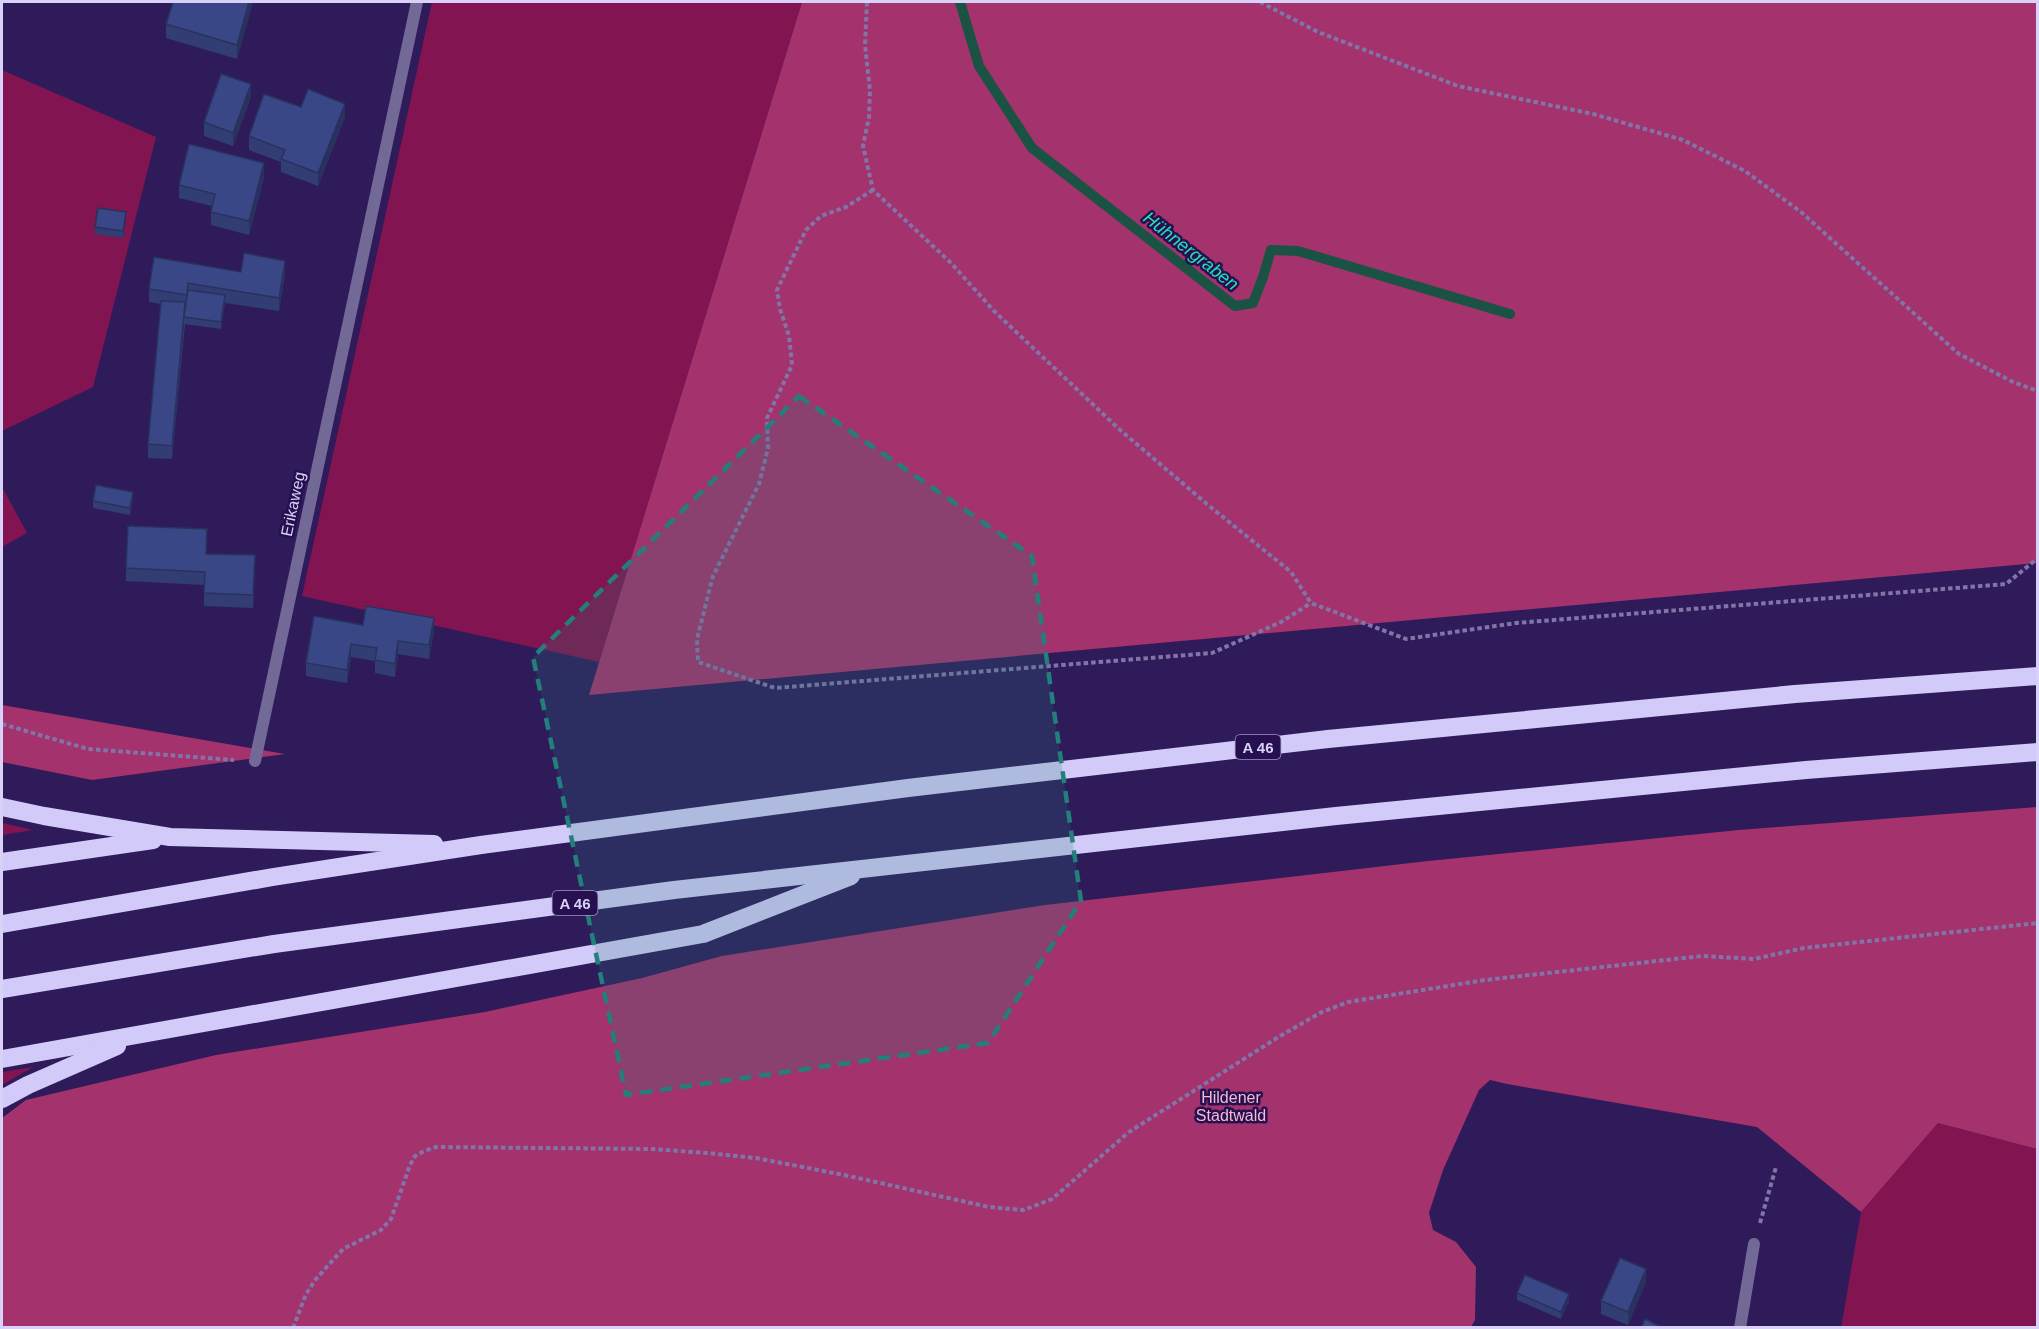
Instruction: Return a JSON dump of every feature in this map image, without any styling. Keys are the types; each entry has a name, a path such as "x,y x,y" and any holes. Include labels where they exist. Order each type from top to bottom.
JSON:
{"highway":[{"name":"A 46","path":"2,924 273,877 481,845 908,788 1328,739 1795,694 2037,676"},
{"name":"A 46","path":"2,989 274,944 674,890 1360,814 1794,771 2037,752"},
{"path":"2,807 170,837 481,845"},
{"path":"2,862 170,837"},
{"path":"2,1059 703,934 875,867"},
{"path":"2,1099 28,1084 148,1033"}],"street":[{"name":"Erikaweg","path":"255,761 417,2"},
{"path":"1740,1328 1754,1244"}],"path":[{"path":"867,2 865,45 870,91 869,117 863,146 873,190 951,263 995,312 1119,429 1291,572 1311,603 1406,639 1516,623 2006,584 2037,558"},
{"path":"1260,2 1318,32 1458,86 1593,114 1683,140 1745,171 1801,212 1959,354 2013,382 2037,391"},
{"path":"873,190 846,207 821,216 806,230 777,290 780,309 789,336 792,365 767,418 768,448 759,484 713,576 697,639 698,662 775,688 1212,654 1281,622 1311,603"},
{"path":"2,724 88,748 255,761"},
{"path":"293,1328 306,1294 316,1279 343,1250 381,1230 391,1219 415,1156 436,1147 651,1149 756,1158 989,1207 1024,1210 1052,1199 1129,1132 1280,1036 1322,1012 1347,1002 1508,978 1702,956 1754,959 1804,948 2037,923"},
{"path":"1754,1244 1776,1167"}],"highlighted area":[{"path":"799,396 1032,556 1081,901 988,1043 626,1095 533,657"}],"shaded area":[{"path":"432,2 802,2 599,662 302,596"},
{"path":"2,70 156,137 93,387 2,431"},
{"path":"2,487 27,533 2,547"},
{"path":"2,823 33,830 2,835"},
{"path":"33,1067 2,1085 2,1072"},
{"path":"1938,1123 2037,1149 2037,1327 1841,1328 1861,1212"}],"green space":[{"path":"802,2 2037,2 2037,563 589,695"},
{"path":"2,705 285,754 92,780 2,762"},
{"name":"Hildener Stadtwald","path":"2037,807 2037,1149 1938,1123 1861,1212 1757,1127 1490,1080 1479,1090 1443,1170 1429,1213 1433,1230 1456,1242 1476,1267 1475,1320 1471,1327 2,1327 2,1118 26,1100 216,1055 485,1012 642,978 722,956 1045,905 1428,861 1739,830"}],"building":[{"path":"173,2 249,2 237,45 166,24"},
{"path":"221,74 251,84 233,133 204,122"},
{"path":"308,89 345,104 318,173 281,159 285,150 249,136 264,94 301,107"},
{"path":"189,144 264,163 249,221 211,212 215,194 179,185"},
{"path":"98,208 126,212 123,231 95,227"},
{"path":"244,253 285,261 279,298 188,283 187,295 149,289 154,257 241,272"},
{"path":"188,290 225,295 221,322 184,317"},
{"path":"161,301 185,302 172,446 148,444"},
{"path":"96,485 133,492 130,508 93,501"},
{"path":"128,526 207,529 206,554 255,555 253,595 204,593 205,572 126,568"},
{"path":"366,606 434,618 429,645 398,641 395,664 375,660 377,648 351,644 347,670 306,663 314,616 363,625"},
{"path":"1620,1258 1646,1269 1628,1312 1601,1301"},
{"path":"1525,1275 1569,1294 1561,1312 1517,1293"},
{"path":"1645,1319 1663,1328 1641,1328"}],"waterway":[{"name":"Hühnergraben","path":"960,2 979,66 1032,148 1235,306 1253,303 1271,250 1298,251 1510,314"}]}
